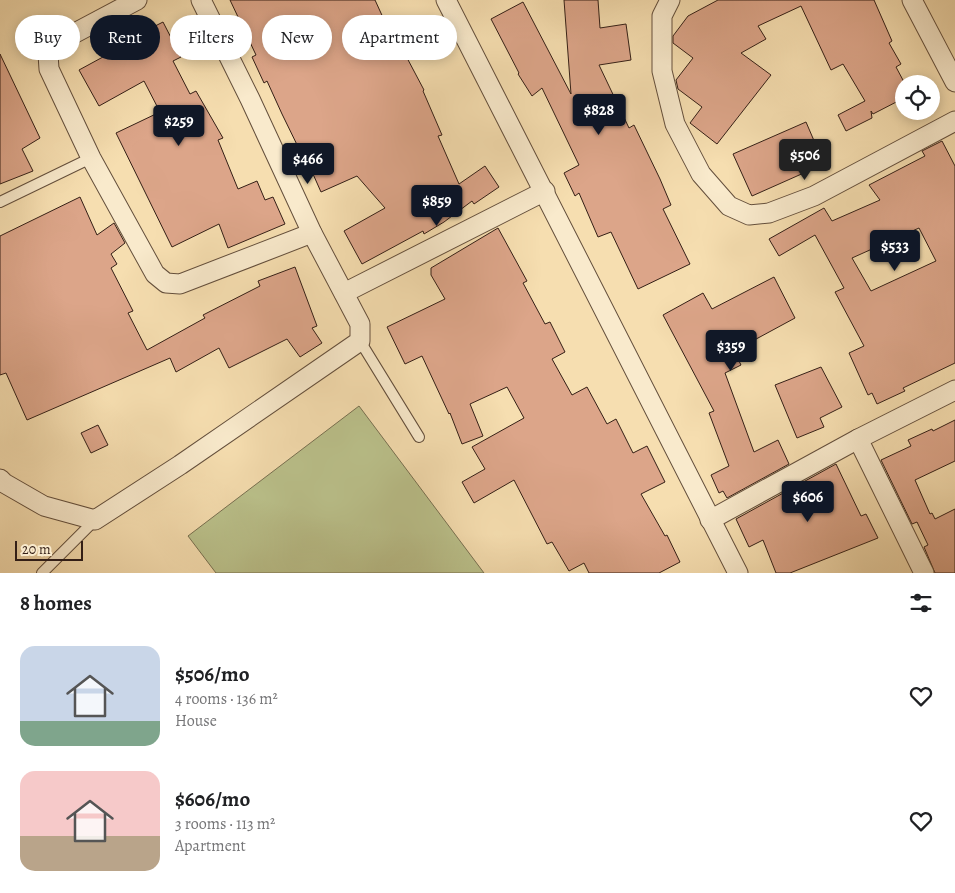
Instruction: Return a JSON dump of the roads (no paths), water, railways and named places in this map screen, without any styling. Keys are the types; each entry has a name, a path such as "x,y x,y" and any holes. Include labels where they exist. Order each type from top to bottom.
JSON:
{"street":[{"path":"137,0 58,42 48,54 49,68 91,158 155,274 166,283 180,284 312,233"},
{"path":"0,479 44,506 96,520 180,465 360,340 360,324 312,233 250,99 201,0"},
{"path":"446,0 738,573"},
{"path":"670,0 662,16 662,72 675,124 701,174 729,206 749,215 769,213 814,196 955,121"},
{"path":"912,0 955,82"},
{"path":"344,293 545,191"},
{"path":"710,520 858,439 955,390"},
{"path":"858,439 924,573"}],"lane":[{"path":"0,202 91,158"},
{"path":"360,340 419,437"},
{"path":"42,573 96,520"}]}
